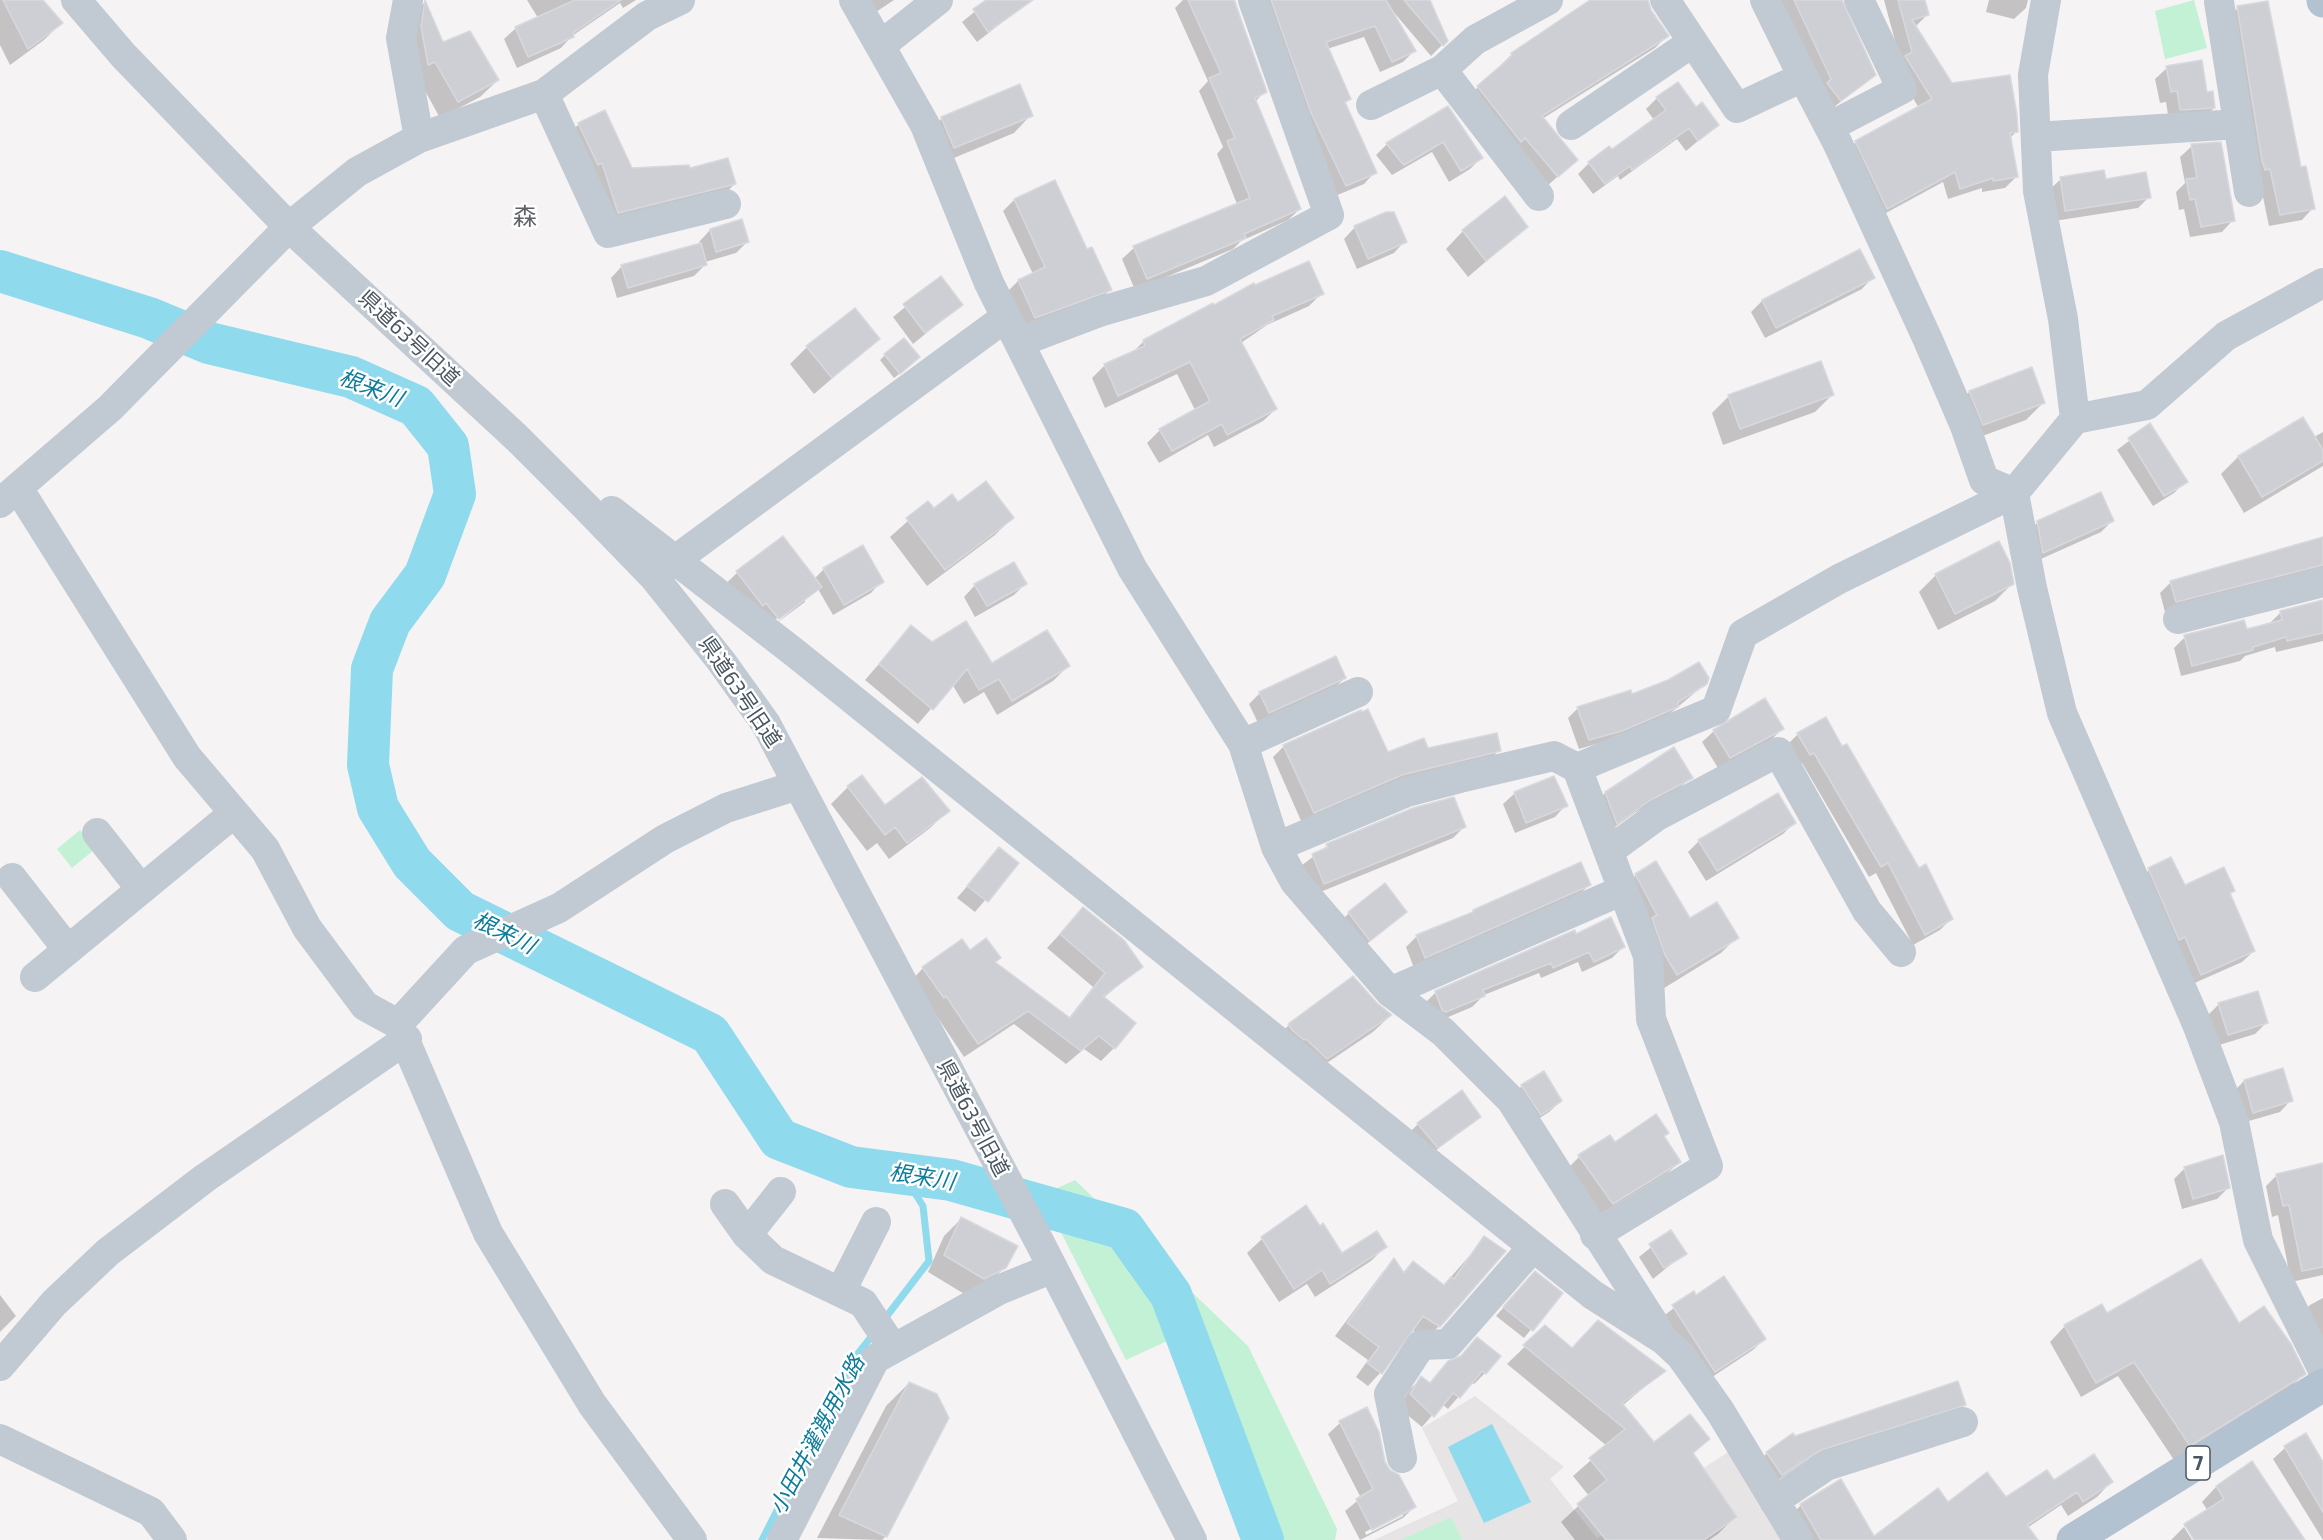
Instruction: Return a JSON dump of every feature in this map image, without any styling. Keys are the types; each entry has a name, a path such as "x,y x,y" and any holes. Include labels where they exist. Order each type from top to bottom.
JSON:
{"main road":[{"name":"7","path":"2073,1540 2323,1385"}],"street":[{"name":"県道63号旧道","path":"76,0 123,54 289,227 517,438 664,568 686,614 766,724 1047,1256 1192,1540"},
{"path":"408,0 401,38 419,138"},
{"path":"680,0 647,16 544,94 419,138 357,172 289,227 230,284 110,408 9,496 187,757 265,849 307,928 365,1006 402,1032 488,1233 592,1404 692,1540"},
{"path":"854,0 925,125 989,283 1132,568 1243,744 1276,847 1294,882 1390,992 1443,1032 1510,1100 1664,1340"},
{"path":"880,46 938,0"},
{"path":"1253,0 1329,214 1206,281 1102,311 1013,330 664,568 795,653 1533,1248 1593,1295 1664,1340 1681,1356 1720,1411 1798,1540"},
{"path":"1371,105 1442,70 1475,40 1548,0"},
{"path":"1665,0 1737,108 1803,77"},
{"path":"1765,0 1829,127 1928,340 1965,426 1984,480 2014,494"},
{"path":"1829,127 1902,90 1860,0"},
{"path":"2046,0 2033,75 2038,190 2063,319 2075,419"},
{"path":"2218,2 2249,192"},
{"path":"1571,125 1693,42"},
{"path":"1442,70 1539,196"},
{"path":"544,94 608,233 726,204"},
{"path":"2036,137 2238,124"},
{"path":"1577,768 1716,710 1743,634 1839,579 2014,494 2075,419 2146,405 2226,336 2323,283"},
{"path":"2014,494 2032,588 2062,713 2197,1024 2226,1100 2234,1122 2258,1240 2323,1370"},
{"path":"2178,619 2323,582"},
{"path":"1243,744 1358,692"},
{"path":"1609,851 1658,816 1778,752 1867,911 1901,952"},
{"path":"1276,847 1407,792 1460,778 1554,756 1577,768 1648,956 1651,1019 1708,1166 1595,1235"},
{"path":"0,1366 54,1303 108,1252 402,1032 466,950 559,908 665,839 726,808 798,785"},
{"path":"35,977 234,813"},
{"path":"97,833 141,889"},
{"path":"12,878 68,950"},
{"path":"1390,992 1623,890"},
{"path":"747,1235 781,1192"},
{"path":"725,1204 747,1235 773,1260 841,1291 862,1304 884,1336"},
{"path":"841,1291 876,1222"},
{"path":"1402,1458 1389,1394 1421,1345 1448,1344 1533,1248"},
{"path":"782,1540 875,1359 884,1336 1001,1289 1047,1256"},
{"path":"1774,1501 1826,1466 1963,1422"},
{"path":"0,1439 151,1512 172,1540"}],"shaded area":[{"path":"1475,1396 1564,1467 1550,1479 1597,1538 1728,1452 1786,1540 1374,1540 1458,1501 1422,1428"}],"green space":[{"path":"2194,0 2207,48 2165,59 2155,11"},
{"path":"80,830 95,849 72,868 57,849"},
{"path":"1075,1180 1248,1346 1337,1529 1335,1540 1277,1540 1243,1434 1211,1357 1165,1342 1126,1360 1042,1195"},
{"path":"1451,1517 1462,1540 1401,1540"}],"water":[{"path":"1492,1424 1531,1502 1484,1523 1448,1447"}],"building":[{"path":"3,0 43,0 63,23 28,49"},
{"path":"425,0 443,42 470,31 499,80 458,102 435,62 428,65 421,26"},
{"path":"575,0 621,0 573,33 574,37 528,57 515,27"},
{"path":"986,0 1033,0 988,32 973,9"},
{"path":"1188,0 1234,0 1267,92 1255,98 1301,209 1244,234 1246,238 1147,279 1133,246 1250,198 1227,141 1235,138 1209,78 1221,73"},
{"path":"1271,0 1386,0 1416,51 1392,62 1375,26 1326,42 1351,99 1345,102 1377,173 1346,186 1311,113"},
{"path":"1404,0 1430,0 1448,41 1443,46"},
{"path":"1590,0 1648,0 1651,10 1669,36 1542,116 1578,160 1558,177 1525,138 1521,142 1477,86 1512,56 1511,53"},
{"path":"1794,0 1842,0 1876,75 1841,101 1827,83 1831,79"},
{"path":"1898,0 1925,0 1929,15 1912,20 1952,83 2010,75 2018,132 2010,133 2018,177 1993,181 1993,178 1960,189 1955,172 1887,209 1855,141 1932,99 1905,56 1912,52"},
{"path":"2268,1 2301,167 2306,166 2315,209 2280,215 2270,169 2265,170 2262,161 2237,6"},
{"path":"2202,60 2207,92 2213,91 2215,108 2180,110 2177,91 2171,92 2166,66"},
{"path":"1678,82 1696,107 1702,102 1719,125 1698,141 1689,128 1632,170 1630,166 1605,184 1588,162 1609,146 1612,149 1666,110 1656,97"},
{"path":"1020,84 1033,116 954,148 941,117"},
{"path":"1448,106 1483,158 1461,171 1443,142 1404,165 1386,143"},
{"path":"605,110 632,168 689,165 690,168 728,158 736,184 618,213 602,163 598,165 578,123"},
{"path":"2221,142 2235,221 2201,227 2195,199 2190,200 2186,179 2197,178 2191,144"},
{"path":"2104,170 2106,179 2146,172 2151,198 2065,211 2060,177"},
{"path":"1055,180 1087,249 1092,247 1112,290 1035,318 1018,280 1045,267 1014,199"},
{"path":"1505,196 1528,227 1486,261 1462,230"},
{"path":"1386,212 1394,212 1407,242 1368,259 1354,226"},
{"path":"742,219 749,242 716,252 710,229"},
{"path":"701,243 707,265 628,288 621,265"},
{"path":"1860,249 1875,278 1776,328 1762,300"},
{"path":"1309,261 1324,294 1272,316 1274,320 1240,339 1277,409 1227,435 1222,424 1172,451 1159,429 1210,401 1190,362 1118,396 1104,364 1145,346 1143,340 1213,303 1214,305 1254,283 1255,285"},
{"path":"941,276 963,305 925,333 903,304"},
{"path":"855,308 880,339 832,378 806,346"},
{"path":"904,338 920,357 900,374 884,354"},
{"path":"1821,361 1834,395 1740,429 1728,395"},
{"path":"2032,367 2045,403 1983,425 1969,391"},
{"path":"2303,417 2323,450 2323,461 2262,497 2238,456"},
{"path":"2150,423 2188,482 2164,496 2128,438"},
{"path":"986,481 1014,518 945,570 906,518 928,501 934,508 952,494 958,502"},
{"path":"2101,492 2114,521 2043,553 2037,521"},
{"path":"783,536 822,587 779,619 766,603 763,606 736,571"},
{"path":"2323,537 2323,565 2176,602 2170,581"},
{"path":"1999,541 2010,563 2014,584 1955,614 1935,574"},
{"path":"863,545 884,582 844,605 823,568"},
{"path":"1014,562 1027,584 987,606 974,584"},
{"path":"2323,600 2323,633 2287,641 2286,637 2253,647 2253,650 2192,666 2184,635 2244,620 2247,629 2282,620 2280,611"},
{"path":"966,621 992,663 1047,630 1070,666 1012,701 999,679 979,690 967,669 933,710 879,664 911,625 932,642"},
{"path":"1336,656 1346,678 1269,713 1259,692"},
{"path":"1699,662 1709,678 1707,684 1678,702 1678,707 1622,731 1589,740 1577,707 1631,690 1632,694 1668,680"},
{"path":"1765,698 1784,729 1730,758 1713,730"},
{"path":"1368,709 1388,752 1424,738 1428,748 1497,733 1501,751 1402,775 1314,813 1283,745 1361,710 1362,712"},
{"path":"1826,717 1842,746 1847,744 1919,868 1926,864 1953,919 1925,935 1888,863 1881,867 1814,753 1810,755 1797,733"},
{"path":"1674,747 1693,778 1649,801 1617,824 1605,792"},
{"path":"862,775 885,805 922,777 950,811 907,843 895,827 885,835 847,786"},
{"path":"1554,776 1568,806 1526,823 1514,792"},
{"path":"1778,793 1796,823 1717,871 1698,840"},
{"path":"1454,797 1466,827 1324,884 1312,854 1328,847 1326,844 1413,808"},
{"path":"999,847 1019,863 988,902 967,886"},
{"path":"2171,857 2185,885 2224,867 2235,891 2230,893 2255,951 2201,975 2185,937 2179,940 2148,868"},
{"path":"1656,861 1690,918 1717,902 1739,938 1677,975 1665,955 1652,918 1657,915 1635,874"},
{"path":"1581,862 1591,885 1425,958 1416,935 1473,912 1473,910"},
{"path":"1385,883 1407,912 1370,941 1348,912"},
{"path":"1083,907 1124,940 1143,967 1103,996 1136,1023 1115,1049 1099,1036 1081,1051 1028,1011 978,1044 946,996 944,998 922,967 962,939 970,950 986,938 1001,958 995,962 1070,1018 1105,973 1060,934"},
{"path":"1611,917 1625,947 1594,962 1589,952 1553,968 1551,963 1483,990 1485,996 1446,1012 1442,1010 1435,991 1575,930 1576,934"},
{"path":"1353,976 1377,1003 1392,1015 1327,1059 1306,1039 1304,1040 1293,1031 1288,1024"},
{"path":"2258,991 2268,1023 2228,1035 2218,1003"},
{"path":"2283,1068 2293,1101 2253,1113 2244,1080"},
{"path":"1544,1071 1562,1101 1541,1115 1521,1085"},
{"path":"1462,1090 1481,1117 1438,1148 1417,1123"},
{"path":"1656,1114 1669,1133 1664,1136 1681,1162 1613,1204 1578,1155 1610,1135 1615,1142"},
{"path":"2223,1155 2230,1188 2193,1199 2184,1167"},
{"path":"2323,1163 2323,1267 2302,1271 2289,1205 2283,1206 2276,1174"},
{"path":"1306,1205 1320,1226 1323,1223 1342,1253 1377,1231 1387,1247 1330,1284 1322,1270 1294,1289 1261,1237"},
{"path":"961,1217 1018,1246 1006,1268 984,1279 944,1255"},
{"path":"1671,1230 1687,1254 1664,1268 1649,1244"},
{"path":"1484,1236 1506,1251 1440,1327 1423,1316 1382,1374 1367,1363 1379,1347 1347,1323 1394,1258 1404,1273 1413,1261 1444,1285 1451,1277 1454,1279"},
{"path":"2201,1259 2239,1323 2264,1306 2291,1344 2306,1374 2190,1446 2134,1362 2096,1383 2064,1325 2102,1304 2107,1313"},
{"path":"1535,1271 1563,1293 1533,1331 1503,1307"},
{"path":"1724,1276 1766,1339 1715,1372 1672,1305 1694,1291 1696,1295"},
{"path":"1598,1320 1666,1371 1622,1403 1654,1442 1690,1414 1710,1439 1693,1453 1737,1517 1704,1540 1606,1540 1577,1504 1607,1480 1589,1458 1625,1429 1523,1345 1545,1325 1572,1348"},
{"path":"1477,1337 1501,1356 1486,1374 1482,1371 1460,1398 1453,1393 1434,1417 1410,1394 1421,1376 1430,1383 1448,1361 1461,1356"},
{"path":"1958,1381 1966,1405 1821,1450 1782,1475 1766,1452 1793,1433 1795,1436"},
{"path":"909,1382 937,1394 949,1418 887,1537 839,1515"},
{"path":"1367,1407 1379,1432 1385,1462 1390,1470 1399,1475 1416,1507 1372,1530 1356,1499 1373,1489 1339,1421"},
{"path":"2306,1433 2323,1462 2323,1512 2284,1446"},
{"path":"2094,1454 2113,1482 2083,1502 2077,1492 2027,1525 2038,1540 1821,1540 1800,1504 1841,1479 1874,1536 1938,1488 1948,1502 1987,1472 2006,1497 2047,1470 2054,1480"},
{"path":"2252,1461 2305,1540 2194,1540 2184,1524 2224,1499 2216,1486"}],"waterway":[{"name":"根来川","path":"0,271 149,318 209,343 351,377 416,406 448,446 455,494 425,575 390,622 372,669 368,765 378,808 412,863 460,911 710,1034 779,1139 851,1167 951,1180 1124,1229 1171,1295 1263,1540"},
{"name":"小田井灌漑用水路","path":"883,1321 929,1261 923,1206 904,1176"},
{"name":"小田井灌漑用水路","path":"762,1540 853,1360 875,1332"}],"district":[{"name":"森","path":"525,217"}]}
